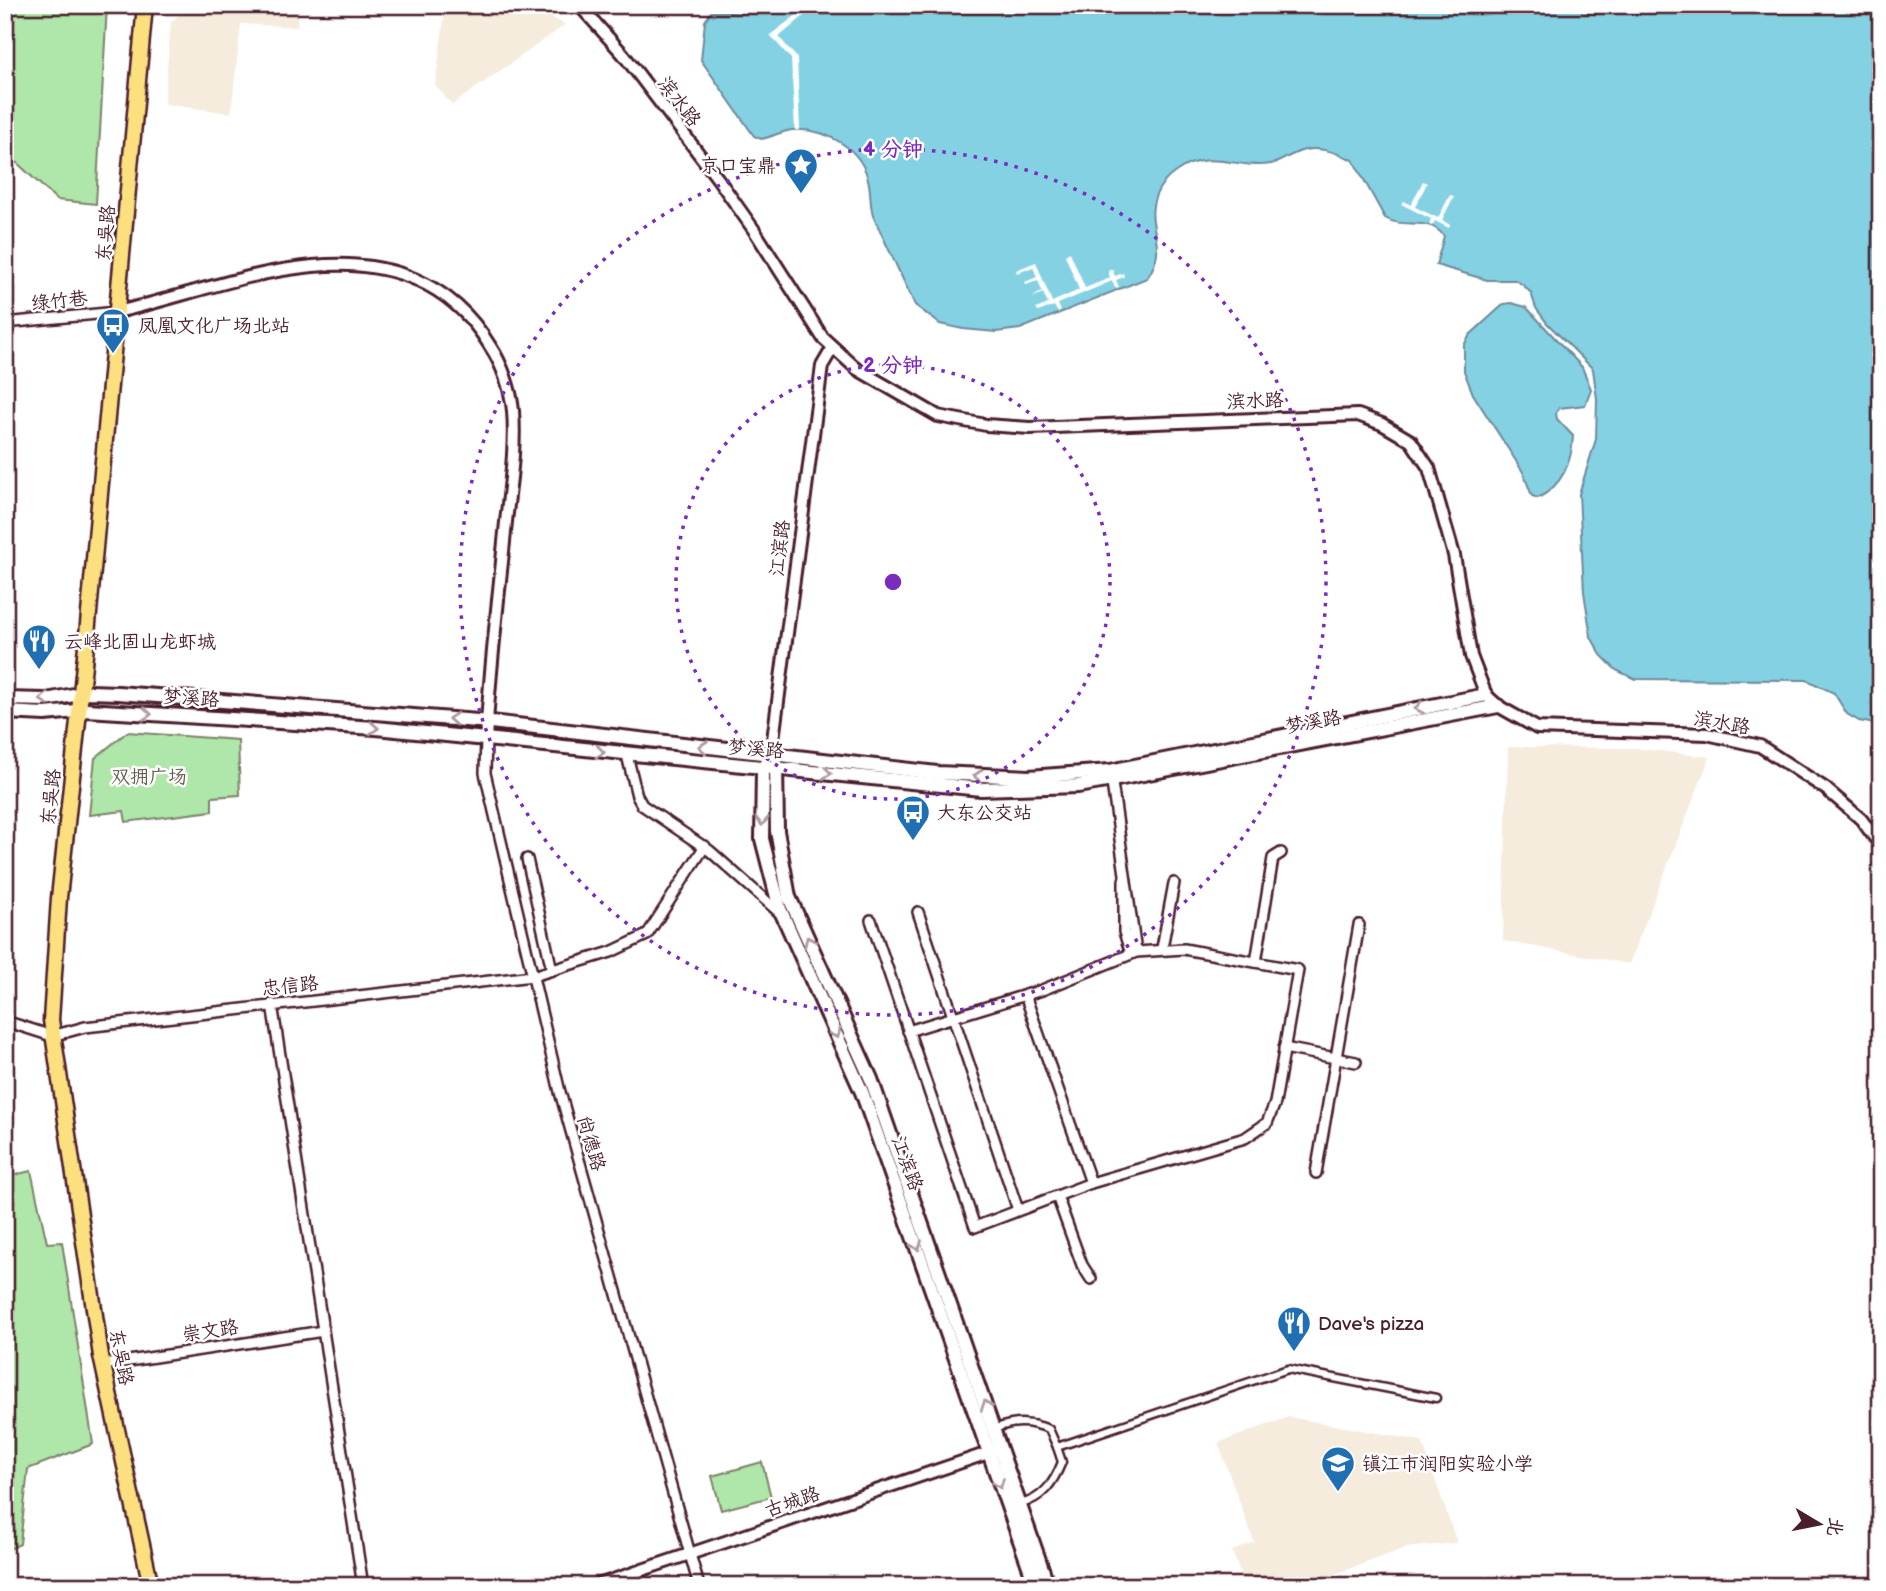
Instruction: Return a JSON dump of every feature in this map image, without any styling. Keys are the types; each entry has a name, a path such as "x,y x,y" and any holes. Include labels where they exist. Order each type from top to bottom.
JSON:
{"main road":[{"name":"东吴路","path":"121,311 145,5"},
{"name":"东吴路","path":"152,5 86,692 59,898 56,1035 108,1364 152,1586"},
{"name":"梦溪路","path":"5,699 46,700 86,692 487,722 980,776 1111,776 1498,706"},
{"name":"梦溪路","path":"5,712 83,710 486,738 627,755 981,789 1078,786 1111,776 1486,695"},
{"name":"江滨路","path":"771,755 763,769 762,839 783,916 862,1092 994,1450 1036,1586"},
{"name":"江滨路","path":"771,755 778,770 777,831 789,897 871,1079 994,1429 994,1450 1020,1504 1048,1586"},
{"name":"东吴路","path":"108,1364 159,1586"}],"street":[{"name":"滨水路","path":"579,5 623,54 718,179 832,349 894,393 938,416 986,425 1070,427 1358,415 1382,424 1411,441 1429,468 1454,555 1471,656 1486,695 1498,706 1537,728 1707,734 1760,746 1826,789 1861,819 1881,846"},
{"path":"121,311 272,272 315,265 373,267 400,273 438,289 476,323 500,362 513,409 512,460 486,738"},
{"name":"绿竹巷","path":"5,323 121,311"},
{"name":"江滨路","path":"771,755 822,366 832,349"},
{"name":"尚德路","path":"486,738 485,773 564,1105 699,1586"},
{"path":"627,755 637,796 642,805 705,846 783,916"},
{"path":"1111,776 1124,878 1124,932 1133,953"},
{"name":"忠信路","path":"56,1035 85,1027 533,976 611,952 646,935 705,846"},
{"path":"1256,962 1273,858 1281,853"},
{"path":"527,859 552,970"},
{"path":"1162,948 1174,883"},
{"path":"918,912 1018,1210"},
{"path":"871,920 908,1031 975,1227 1091,1183 1245,1138 1267,1123 1275,1103 1298,970 1184,949 1162,948 1133,953 1025,995 908,1031"},
{"path":"1316,1173 1359,925"},
{"path":"1025,995 1091,1183"},
{"path":"272,1004 363,1586"},
{"path":"5,1021 56,1035"},
{"path":"1284,1048 1356,1062"},
{"path":"1057,1196 1082,1265 1091,1279"},
{"name":"崇文路","path":"108,1364 323,1331"},
{"path":"1057,1447 1288,1370 1436,1398"},
{"path":"994,1429 1010,1422 1032,1423 1049,1429 1057,1447 1062,1462 1052,1485 1029,1502 1020,1504"},
{"name":"古城路","path":"595,1586 691,1551 737,1539 994,1450"}],"shaded area":[{"path":"299,5 297,27 241,24 231,113 164,104 171,22 180,14 196,6"},
{"path":"446,5 530,5 565,25 452,105 435,85"},
{"path":"1508,747 1635,748 1710,757 1629,964 1503,941"},
{"name":"镇江市润阳实验小学","path":"1289,1417 1422,1441 1457,1543 1405,1548 1304,1586 1245,1586 1232,1551 1254,1542 1218,1443"}],"green space":[{"path":"5,5 107,5 96,204 57,200 14,160 5,64"},
{"name":"双拥广场","path":"127,732 238,740 240,795 212,797 212,811 126,822 124,811 89,815 95,758"},
{"path":"31,1171 47,1243 62,1242 93,1444 28,1469 20,1544 5,1551 5,1177"},
{"path":"762,1462 771,1497 721,1510 712,1476"}],"water":[{"path":"745,5 1881,5 1881,725 1859,721 1847,714 1834,693 1807,680 1635,679 1616,670 1601,655 1591,637 1584,592 1579,494 1596,439 1597,399 1593,369 1547,323 1536,308 1531,293 1523,285 1515,280 1487,280 1436,265 1444,236 1431,226 1400,223 1385,218 1353,160 1332,152 1310,149 1271,164 1212,160 1189,164 1167,179 1156,195 1152,217 1157,255 1147,278 1020,329 996,332 940,324 915,305 873,216 865,171 851,151 830,137 805,130 788,131 761,139 754,136 701,60 705,21 711,12 734,11"},
{"path":"1504,304 1526,307 1582,367 1591,389 1585,405 1559,408 1556,413 1557,419 1573,436 1570,455 1559,480 1538,498 1532,496 1523,472 1473,394 1464,371 1464,345 1470,335"}],"pier":[{"path":"810,5 817,5 779,37 797,58 800,130 795,130 791,59 770,35"},
{"path":"1423,181 1427,183 1415,207 1438,218 1450,195 1454,196 1442,220 1450,225 1449,228 1435,221 1432,226 1429,225 1431,219 1401,204 1403,201 1411,205"},
{"path":"1070,252 1085,288 1110,278 1108,271 1112,269 1115,276 1123,273 1124,277 1116,280 1119,287 1115,288 1112,281 1058,304 1061,311 1058,313 1054,306 1038,312 1036,309 1048,304 1043,293 1032,298 1042,291 1038,280 1026,285 1025,282 1037,277 1033,267 1017,273 1016,270 1036,262 1052,302 1079,290 1065,255"}],"place":[{"name":"京口宝鼎","path":"801,195"},
{"name":"凤凰文化广场北站","path":"113,355"},
{"name":"云峰北固山龙虾城","path":"39,671"},
{"name":"大东公交站","path":"913,842"},
{"name":"Dave's pizza","path":"1294,1353"},
{"name":"镇江市润阳实验小学","path":"1338,1493"}]}
